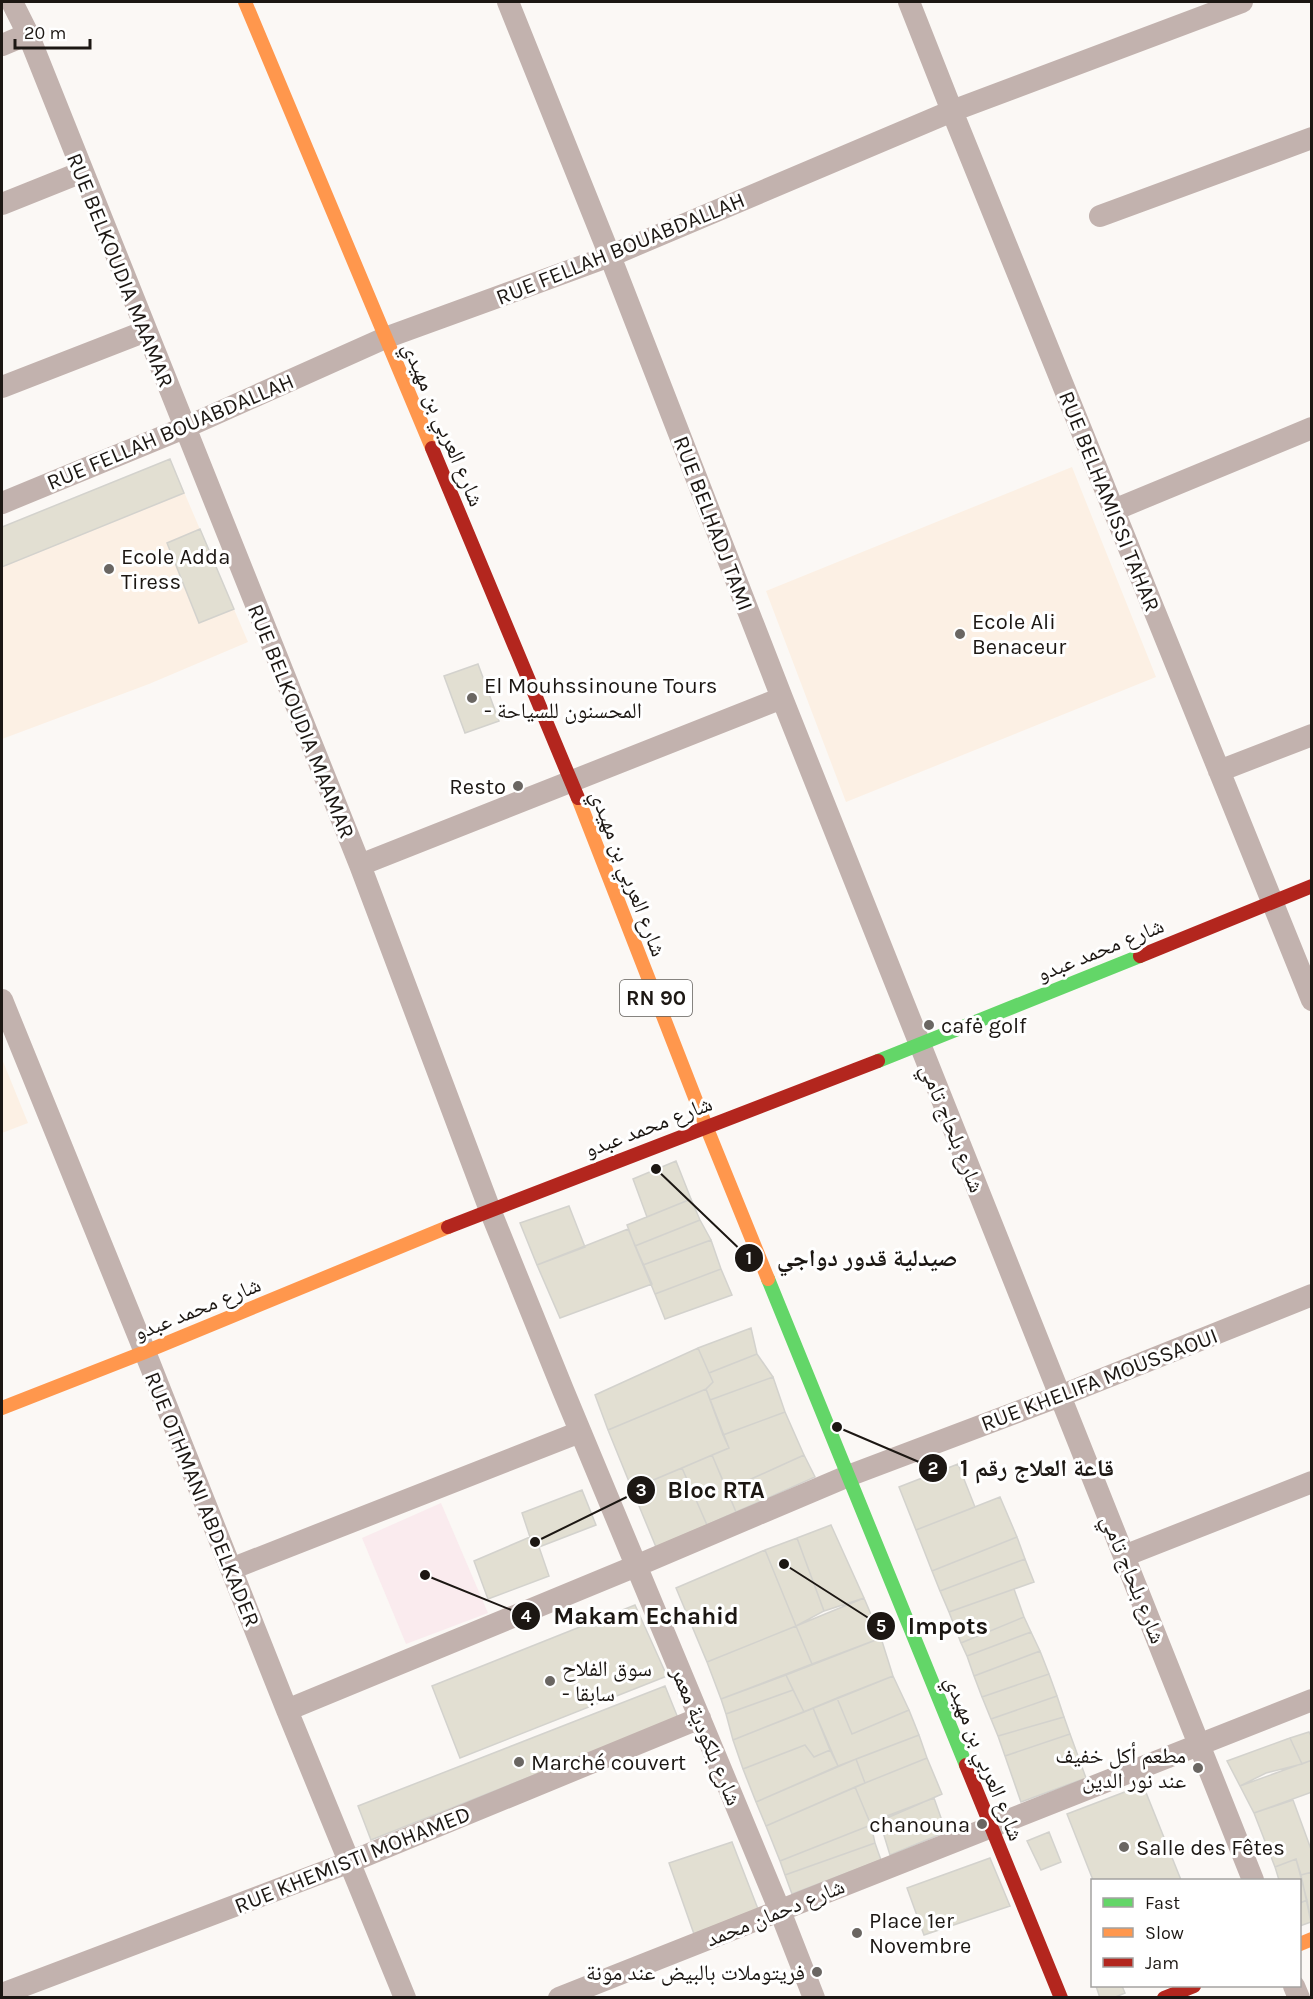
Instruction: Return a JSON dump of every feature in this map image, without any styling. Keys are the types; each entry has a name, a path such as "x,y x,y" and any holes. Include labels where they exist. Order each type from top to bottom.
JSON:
{"main road":[{"name":"شارع العربي بن مهيدي","path":"246,2 571,781 706,1126 1060,1998"},
{"name":"شارع محمد عبدو","path":"2,1408 490,1210 920,1045 1311,886"},
{"path":"1164,1998 1192,1987"}],"street":[{"name":"RUE BELKOUDIA MAAMAR","path":"12,2 28,34 360,865 490,1210"},
{"name":"RUE BELHADJ TAMI","path":"508,2 920,1045"},
{"name":"RUE BELHAMISSI TAHAR","path":"909,2 1311,1000"},
{"name":"RUE FELLAH BOUABDALLAH","path":"2,503 184,428 385,338 610,256 952,111 1242,2"},
{"path":"2,45 28,34"},
{"path":"1100,216 1311,138"},
{"path":"2,204 82,172"},
{"path":"2,387 146,331"},
{"path":"1114,510 1311,428"},
{"path":"360,865 782,698"},
{"path":"1219,771 1311,735"},
{"name":"RUE OTHMANI ABDELKADER","path":"2,1000 286,1710 405,1998"},
{"name":"شارع بلحاج تامي","path":"920,1045 1252,1879"},
{"name":"شارع بلكودية معمر","path":"490,1210 780,1911 813,1998"},
{"name":"RUE KHELIFA MOUSSAOUI","path":"286,1710 848,1476 1060,1396 1311,1294"},
{"path":"231,1569 580,1432"},
{"path":"1124,1556 1311,1482"},
{"name":"شارع دحمان محمد","path":"559,1998 1311,1700"},
{"name":"RUE KHEMISTI MOHAMED","path":"2,1995 350,1862 700,1718"}],"shaded area":[{"name":"Ecole Adda Tiress","path":"170,459 248,642 149,684 2,739 2,527"},
{"name":"Ecole Ali Benaceur","path":"1072,467 1156,677 846,802 766,591"},
{"path":"2,1059 28,1123 2,1133"},
{"path":"441,1503 488,1613 406,1644 362,1538"}],"building":[{"path":"170,459 184,493 2,567 2,527"},
{"path":"200,529 234,609 199,623 167,543"},
{"name":"El Mouhssinoune Tours - المحسنون للسياحة","path":"478,664 499,721 465,733 444,676"},
{"path":"676,1161 691,1199 647,1217 633,1179"},
{"path":"691,1199 700,1220 635,1246 627,1225"},
{"path":"569,1206 585,1247 537,1265 520,1223"},
{"path":"700,1220 711,1240 643,1265 635,1246"},
{"path":"628,1229 652,1284 560,1318 537,1265"},
{"path":"711,1240 721,1269 655,1294 643,1265"},
{"path":"721,1269 732,1295 665,1319 655,1294"},
{"path":"751,1328 757,1354 709,1373 698,1348"},
{"path":"698,1348 713,1382 706,1389 608,1430 595,1395"},
{"path":"757,1354 773,1377 710,1400 706,1389 713,1382 709,1373"},
{"path":"773,1377 785,1412 723,1435 710,1400"},
{"path":"706,1389 729,1448 632,1489 608,1430"},
{"path":"785,1412 804,1455 727,1490 712,1455 729,1448 723,1435"},
{"path":"712,1455 736,1512 707,1525 682,1468"},
{"path":"804,1455 815,1477 736,1512 727,1490"},
{"path":"958,1464 975,1507 916,1530 899,1487"},
{"path":"682,1468 707,1525 656,1547 632,1489"},
{"path":"582,1490 596,1525 539,1547 549,1576 488,1599 474,1561 530,1537 522,1513"},
{"path":"1000,1497 1017,1537 932,1571 916,1530"},
{"path":"831,1525 864,1598 824,1611 797,1538"},
{"path":"1017,1537 1025,1559 940,1591 932,1571"},
{"path":"797,1538 824,1611 796,1626 765,1550"},
{"path":"765,1550 796,1626 707,1662 676,1588"},
{"path":"1025,1559 1034,1582 949,1612 940,1591"},
{"path":"1014,1589 1024,1617 961,1643 949,1612"},
{"path":"864,1598 881,1638 812,1664 796,1626"},
{"name":"سوق الفلاح - سابقا","path":"635,1605 667,1676 460,1758 432,1686"},
{"path":"1024,1617 1031,1632 967,1656 961,1643"},
{"path":"796,1626 812,1664 721,1699 707,1662"},
{"path":"1031,1632 1040,1651 974,1676 967,1656"},
{"path":"881,1638 893,1676 804,1712 786,1675"},
{"path":"1040,1651 1049,1674 982,1697 974,1676"},
{"path":"1049,1674 1057,1696 991,1719 982,1697"},
{"path":"786,1675 793,1690 726,1714 721,1699"},
{"path":"893,1676 909,1710 852,1734 837,1698"},
{"name":"Marché couvert","path":"665,1686 678,1718 371,1840 358,1806"},
{"path":"793,1690 804,1712 733,1740 726,1714"},
{"path":"1057,1696 1064,1717 998,1736 991,1719"},
{"path":"837,1698 852,1734 909,1710 919,1735 838,1766 813,1708"},
{"path":"813,1708 830,1750 814,1757 805,1745 743,1769 733,1740"},
{"path":"1064,1717 1070,1734 1005,1756 998,1736"},
{"path":"1309,1732 1312,1738 1312,1760 1302,1764 1290,1738"},
{"path":"1070,1734 1086,1778 1021,1802 1005,1756"},
{"path":"919,1735 927,1758 865,1783 856,1759"},
{"path":"1290,1738 1302,1764 1266,1773 1240,1786 1227,1761"},
{"path":"805,1745 814,1757 830,1750 838,1766 756,1802 743,1769"},
{"path":"927,1758 942,1794 871,1825 855,1787"},
{"path":"856,1759 865,1783 766,1826 756,1802"},
{"path":"1312,1760 1312,1792 1254,1813 1240,1786"},
{"name":"Salle des Fêtes","path":"1143,1785 1181,1879 1093,1879 1067,1814"},
{"path":"855,1787 871,1825 780,1861 766,1826"},
{"path":"934,1798 946,1832 890,1855 879,1819"},
{"path":"1293,1800 1312,1852 1312,1872 1301,1875 1296,1859 1275,1867 1254,1813"},
{"path":"871,1825 875,1843 785,1875 780,1861"},
{"path":"1049,1832 1061,1862 1041,1870 1027,1841"},
{"path":"732,1842 758,1909 694,1934 669,1863"},
{"path":"875,1843 881,1860 792,1894 785,1875"},
{"path":"990,1858 1010,1906 924,1935 907,1888"},
{"path":"1296,1859 1307,1900 1301,1903 1301,1879 1279,1879 1275,1867"},
{"path":"1312,1872 1312,1922 1311,1922 1301,1875"},
{"path":"1307,1900 1311,1922 1301,1926 1301,1903"},
{"path":"1096,1987 1122,1987 1125,1993 1113,1998 1100,1998"}],"traffic: fast":[{"path":"878,1061 1140,956"},
{"path":"768,1279 966,1765"}],"traffic: slow":[{"path":"245,2 432,448"},
{"path":"578,798 768,1279"},
{"path":"2,1408 145,1352 448,1227"},
{"path":"1301,1944 1312,1939"}],"traffic: jam":[{"path":"432,448 578,798"},
{"path":"1140,956 1312,886"},
{"path":"448,1227 878,1061"},
{"path":"966,1765 1061,1998"},
{"path":"1164,1998 1192,1987"}],"place":[{"name":"Ecole Adda Tiress","path":"109,569"},
{"name":"Ecole Ali Benaceur","path":"960,634"},
{"name":"El Mouhssinoune Tours - المحسنون للسياحة","path":"472,698"},
{"name":"Resto","path":"518,786"},
{"name":"cafė golf","path":"929,1025"},
{"name":"صيدلية قدور دواجي","path":"656,1169"},
{"name":"قاعة العلاج رقم 1","path":"837,1427"},
{"name":"Bloc RTA","path":"535,1542"},
{"name":"Impots","path":"784,1564"},
{"name":"Makam Echahid","path":"425,1575"},
{"name":"سوق الفلاح - سابقا","path":"550,1681"},
{"name":"Marché couvert","path":"519,1762"},
{"name":"مطعم أكل خفيف عند نور الدين","path":"1198,1768"},
{"name":"chanouna","path":"982,1824"},
{"name":"Salle des Fêtes","path":"1124,1847"},
{"name":"Place 1er Novembre","path":"857,1933"},
{"name":"فريتوملات بالبيض عند مونة","path":"817,1972"}]}
